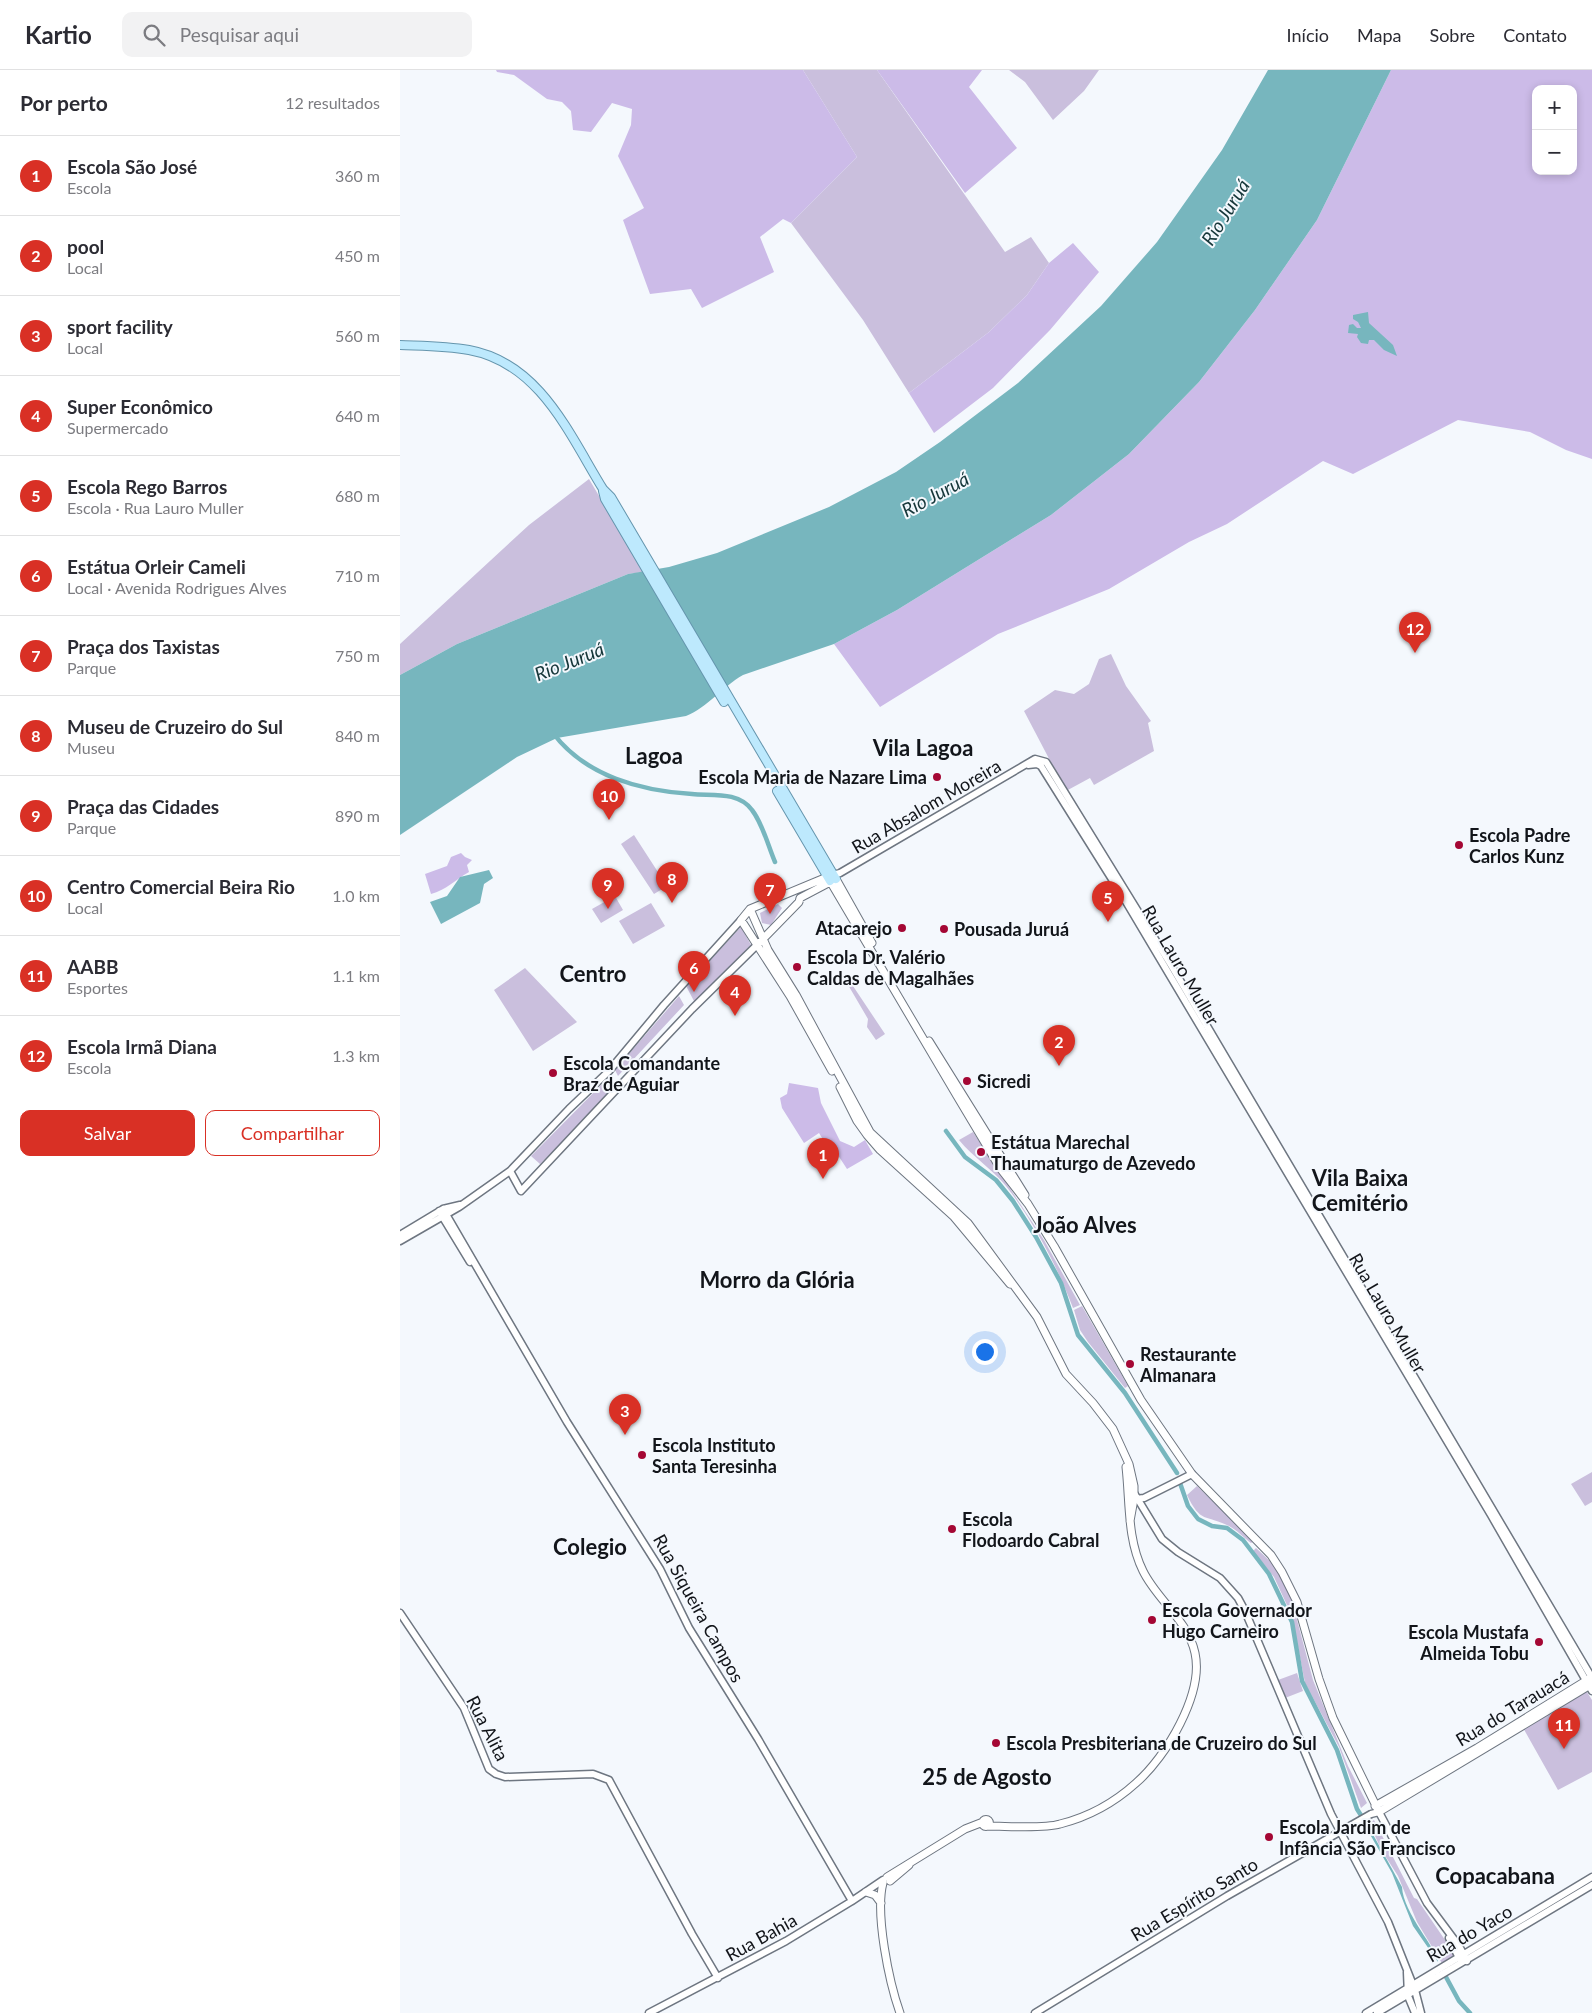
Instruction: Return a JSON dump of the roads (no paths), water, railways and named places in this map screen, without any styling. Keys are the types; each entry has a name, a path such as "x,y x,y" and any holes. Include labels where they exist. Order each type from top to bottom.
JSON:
{"main road":[{"path":"400,345 470,350 491,357 519,371 532,382 553,409 603,489 611,497 784,799 833,877 915,1018 1025,1195 1028,1204 1133,1388 1192,1474 1270,1555 1288,1582 1297,1602 1320,1682 1333,1718 1375,1811"},
{"path":"761,942 741,920 750,909 833,877"},
{"path":"761,942 800,898 833,877"},
{"path":"790,893 796,892 800,898"},
{"path":"790,893 788,901 794,905"},
{"path":"750,909 761,942 870,1132 933,1194 968,1222 1037,1317 1066,1374 1093,1403 1113,1429 1127,1459 1134,1497 1130,1521 1136,1556 1144,1573 1181,1623 1194,1647 1197,1668 1189,1702 1159,1758 1136,1783 1110,1802 1088,1815 1058,1825 986,1824 970,1826 886,1881 881,1903 883,1929 888,1970 900,2013"},
{"name":"Rua do Tarauacá","path":"1449,1767 1591,1682"},
{"name":"Rua Espírito Santo","path":"1375,1811 1449,1767"},
{"path":"883,1929 886,1881"},
{"path":"866,1892 875,1895 881,1903"}],"street":[{"name":"Rua Lauro Muller","path":"1027,765 1035,759 1046,762 1131,898 1237,1083 1591,1682"},
{"name":"Rua Absalom Moreira","path":"833,877 1027,765"},
{"path":"400,1241 408,1233 461,1205 510,1171 569,1109 609,1071 664,1005 741,920"},
{"path":"510,1171 521,1191 685,1016 761,942"},
{"name":"Rua Siqueira Campos","path":"443,1213 528,1351 529,1358 594,1467 643,1539 660,1568 698,1644 758,1739 852,1901"},
{"path":"400,1235 408,1233"},
{"path":"1192,1474 1134,1497 1162,1539 1220,1578 1238,1598 1269,1665 1324,1799 1378,1899 1407,1970 1415,2013"},
{"name":"Rua Alita","path":"400,1613 464,1708 485,1761 496,1774 505,1777 593,1774 609,1780 692,1934 718,1978"},
{"path":"1375,1811 1418,1887 1463,1959"},
{"name":"Rua Espírito Santo","path":"1035,2013 1227,1896 1375,1811"},
{"name":"Rua do Yaco","path":"1463,1959 1592,1877"},
{"name":"Rua Bahia","path":"649,2013 718,1978 886,1881"},
{"name":"Rua do Yaco","path":"1411,1990 1423,1981 1592,1885"},
{"path":"1407,1970 1414,1977 1423,1981 1420,2009"},
{"path":"1377,2013 1400,2000 1411,1990"},
{"path":"1411,1990 1420,2009"},
{"path":"1366,2013 1411,1990"},
{"path":"1400,2000 1412,2005"}],"water":[{"name":"Rio Juruá","path":"1268,70 1391,70 1317,220 1255,310 1199,382 1129,454 1051,515 897,610 834,644 743,675 686,716 557,738 517,757 400,835 400,675 457,644 628,574 669,567 717,553 829,507 896,472 940,442 1018,383 1101,306 1157,242 1222,150"},
{"path":"1368,312 1369,323 1393,345 1397,356 1384,350 1374,340 1369,340 1368,344 1361,343 1357,337 1358,334 1348,333 1349,325 1353,324 1357,328 1361,328 1358,322 1353,319 1353,315"},
{"path":"489,870 493,878 484,884 480,903 441,924 430,902 447,896 460,877"},
{"path":"1365,1820 1402,1887 1408,1908 1433,1949 1438,1962 1413,1926 1392,1873 1363,1822"}],"waterway":[{"path":"553,733 566,748 581,760 598,770 634,785 673,792 732,797 740,800 756,816 775,862"},
{"path":"946,1131 965,1157 996,1180 1013,1201 1036,1237 1061,1283 1078,1335 1125,1393 1177,1473"},
{"path":"1180,1483 1188,1506 1198,1519 1212,1526 1227,1528 1243,1540 1269,1574 1292,1622 1302,1681 1337,1750 1357,1809 1364,1820"},
{"path":"1446,1977 1459,2001 1470,2013"}],"place":[{"name":"Escola Irmã Diana","path":"1415,653"},
{"name":"Escola Maria de Nazare Lima","path":"937,777"},
{"name":"Centro Comercial Beira Rio","path":"609,820"},
{"name":"Escola Padre Carlos Kunz","path":"1459,845"},
{"name":"Museu de Cruzeiro do Sul","path":"672,903"},
{"name":"Praça das Cidades","path":"608,909"},
{"name":"Praça dos Taxistas","path":"770,914"},
{"name":"Escola Rego Barros","path":"1108,922"},
{"name":"Atacarejo","path":"902,928"},
{"name":"Pousada Juruá","path":"944,929"},
{"name":"Escola Dr. Valério Caldas de Magalhães","path":"797,967"},
{"name":"Estátua Orleir Cameli","path":"694,992"},
{"name":"Super Econômico","path":"735,1016"},
{"name":"pool","path":"1059,1066"},
{"name":"Escola Comandante Braz de Aguiar","path":"553,1073"},
{"name":"Sicredi","path":"967,1081"},
{"name":"Estátua Marechal Thaumaturgo de Azevedo","path":"981,1152"},
{"name":"Escola São José","path":"823,1179"},
{"name":"Restaurante Almanara","path":"1130,1364"},
{"name":"sport facility","path":"625,1435"},
{"name":"Escola Instituto Santa Teresinha","path":"642,1455"},
{"name":"Escola Flodoardo Cabral","path":"952,1529"},
{"name":"Escola Governador Hugo Carneiro","path":"1152,1620"},
{"name":"Escola Mustafa Almeida Tobu","path":"1539,1642"},
{"name":"Escola Presbiteriana de Cruzeiro do Sul","path":"996,1743"},
{"name":"AABB","path":"1564,1749"},
{"name":"Escola Jardim de Infância São Francisco","path":"1269,1837"}],"district":[{"name":"Vila Lagoa","path":"923,747"},
{"name":"Lagoa","path":"654,755"},
{"name":"Centro","path":"593,973"},
{"name":"Vila Baixa Cemitério","path":"1360,1190"},
{"name":"João Alves","path":"1085,1224"},
{"name":"Morro da Glória","path":"777,1279"},
{"name":"Colegio","path":"590,1546"},
{"name":"25 de Agosto","path":"987,1776"},
{"name":"Copacabana","path":"1495,1875"}]}
